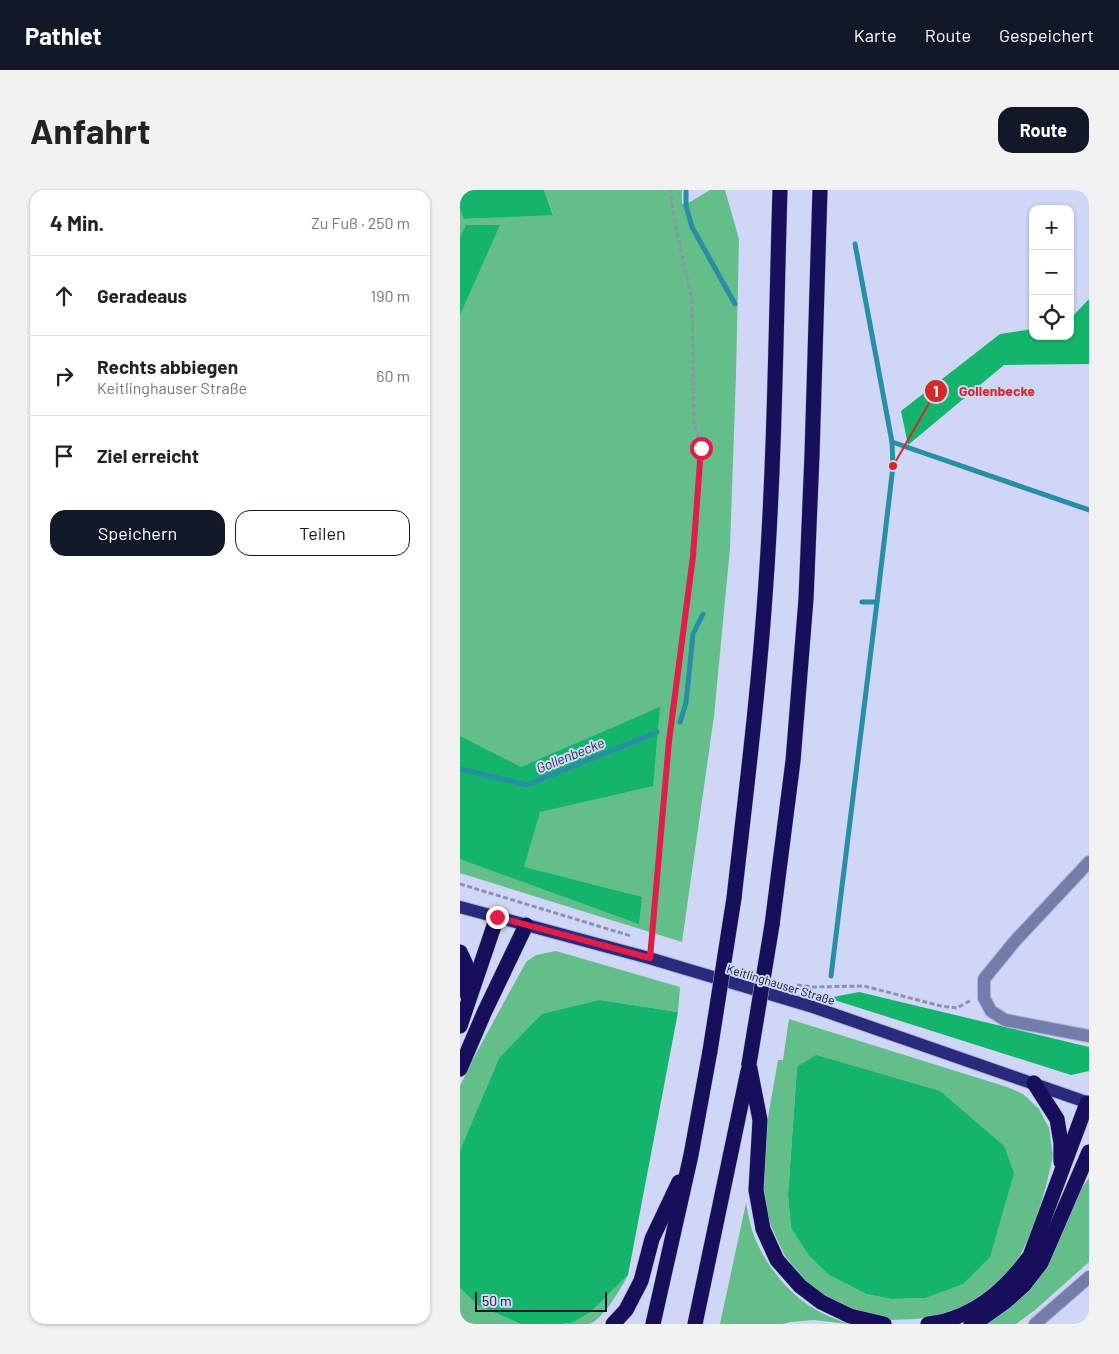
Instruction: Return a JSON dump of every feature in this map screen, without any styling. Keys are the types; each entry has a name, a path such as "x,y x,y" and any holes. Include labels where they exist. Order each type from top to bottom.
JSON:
{"highway":[{"path":"653,1324 691,1155 710,1050 734,898 757,695 766,583 773,451 780,190"},
{"path":"695,1324 749,1064 772,925 793,761 806,599 820,190"},
{"path":"460,1026 497,917"},
{"path":"460,1069 484,1013 526,925"},
{"path":"460,952 466,965 468,1006"},
{"path":"749,1064 760,1120 756,1190 763,1229 777,1260 800,1286 821,1302 850,1316 884,1324"},
{"path":"1034,1083 1057,1119 1061,1143 1061,1171"},
{"path":"928,1324 950,1320 974,1309 996,1294 1015,1276 1030,1256 1088,1102"},
{"path":"971,1324 982,1319 1006,1302 1024,1285 1041,1263 1086,1167 1089,1152"},
{"path":"613,1324 626,1310 641,1282 652,1239 691,1155"}],"main road":[{"name":"Keitlinghauser Straße","path":"460,907 650,958 813,1007 1088,1102"}],"street":[{"path":"1089,862 1015,942 984,979 984,998 992,1011 1005,1020 1089,1036"},
{"path":"1035,1324 1089,1277"}],"path":[{"path":"650,958 669,741 693,556 701,448 694,422 692,301 674,218 670,190"}],"green space":[{"path":"460,190 544,190 553,215 464,219 460,209"},
{"path":"544,190 682,190 682,204 690,202 710,190 725,190 739,239 730,548 714,716 682,942 460,873 460,209 465,219 553,214"},
{"path":"466,225 500,225 460,315 460,238"},
{"path":"1089,299 1089,364 1004,365 908,445 901,411 1000,334 1029,330 1029,340 1074,340 1074,315"},
{"path":"660,707 653,786 540,812 524,867 642,897 639,924 460,859 460,736 521,767"},
{"path":"556,951 680,987 678,1012 600,1000 499,1058 460,1150 460,1086 472,1061 526,962 536,955"},
{"path":"859,992 1089,1047 1089,1071 1071,1075 828,998"},
{"path":"600,1000 678,1012 628,1275 591,1312 572,1323 521,1324 477,1305 460,1288 460,1150 499,1058 542,1014"},
{"path":"789,1019 1007,1087 1023,1094 1039,1109 1049,1128 1053,1156 1046,1186 1033,1230 1017,1261 997,1283 974,1301 945,1315 890,1320 868,1316 823,1295 805,1280 785,1256 771,1226 762,1190 763,1146 778,1060 783,1060","holes":["797,1067 925,1298 891,1299 866,1294 829,1275 809,1256 791,1228 788,1195"]},
{"path":"816,1055 940,1091 1004,1146 1014,1173 990,1257 963,1284 925,1298 891,1299 866,1294 829,1275 809,1256 791,1228 788,1195 797,1067"},
{"path":"1089,1178 1089,1262 1035,1310 1016,1324 984,1324"},
{"path":"746,1203 756,1241 776,1274 803,1302 826,1315 848,1324 814,1320 783,1324 720,1324"},
{"path":"628,1275 611,1303 594,1322 589,1324 561,1324 572,1323 591,1312"},
{"path":"460,1288 477,1305 521,1324 460,1324"}],"waterway":[{"path":"686,190 686,206 692,227 735,304"},
{"path":"855,244 892,442 893,466 877,602 862,602"},
{"name":"Gollenbecke","path":"892,442 1089,510"},
{"path":"831,976 877,602"},
{"name":"Gollenbecke","path":"680,722 686,703 693,634 703,614"},
{"name":"Gollenbecke","path":"460,769 527,785 657,732"}],"place":[{"name":"Gollenbecke","path":"893,466"}],"route":[{"path":"497,917 650,958 669,741 693,556 701,448"}]}
